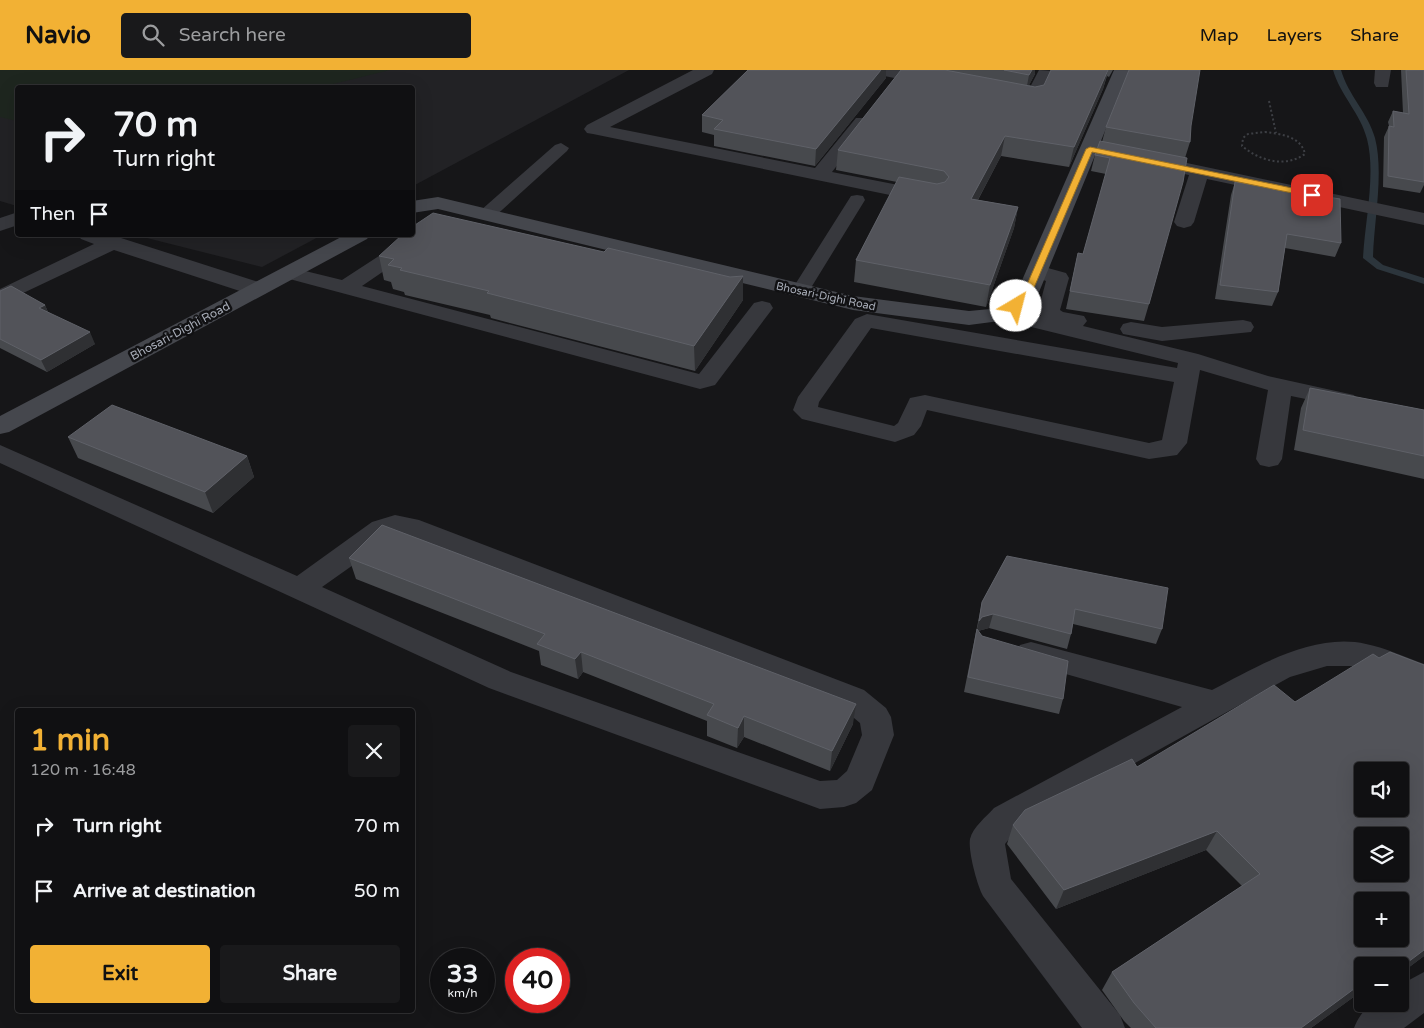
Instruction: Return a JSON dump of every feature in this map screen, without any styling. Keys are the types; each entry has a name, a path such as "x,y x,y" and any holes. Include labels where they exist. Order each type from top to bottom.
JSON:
{"street":[{"path":"706,70 592,129 934,198"},
{"path":"879,70 957,85"},
{"path":"994,92 1032,99 1044,71 1064,75"},
{"path":"888,89 900,74"},
{"path":"1006,314 1026,297 1099,151 1112,79"},
{"path":"819,176 871,110"},
{"path":"1136,158 1200,170 1424,219"},
{"path":"1184,222 1200,170"},
{"name":"Bhosari-Dighi Road","path":"415,207 438,203 800,292 853,303 969,318 1006,314"},
{"path":"0,212 15,216"},
{"path":"0,225 15,218"},
{"path":"345,288 434,229 461,227 682,282"},
{"path":"95,237 257,289"},
{"name":"Bhosari-Dighi Road","path":"0,426 356,237"},
{"path":"0,297 114,242"},
{"path":"1038,271 1058,278 1049,311 1056,318 1162,334 1243,327"},
{"path":"289,273 700,382 707,380 762,308"},
{"path":"1006,314 1188,368"},
{"path":"1188,368 1174,442 1168,449 1150,451 925,402 918,403 915,407 908,429 904,433 895,434 811,414 805,410 807,402 862,324 867,321 1188,368 1281,386 1367,406"},
{"path":"1269,460 1281,386"},
{"path":"0,453 301,588 500,680 820,795 844,793 860,780 878,735 875,717 853,699 409,527 395,524 382,529 301,588"},
{"path":"1008,646 1213,703"},
{"path":"1106,1028 995,885 988,840 1006,818 1280,668 1328,654 1365,655 1424,676"},
{"path":"1374,1028 1424,990"}],"lane":[{"path":"486,215 561,148"},
{"path":"800,292 857,200"}],"path":[{"path":"1269,101 1276,134"},
{"path":"1248,134 1276,134 1302,144 1305,154 1294,160 1273,160 1253,155 1242,146 1243,138 1248,134"}],"shaded area":[{"path":"0,70 629,70 415,185 415,85 15,85 15,205 0,201"},
{"path":"0,70 390,70 329,85 15,85 15,121 0,117"},
{"path":"143,237 318,237 262,267"}],"building":[{"path":"748,70 881,70 816,149 714,129 723,120 702,115"},
{"path":"901,70 945,70 1035,87 1044,85 1051,70 1108,70 1074,147 1005,136 971,199 1018,207 990,285 856,260 899,177 937,184 945,182 949,177 944,171 838,150"},
{"path":"1004,70 1032,70 1029,75"},
{"path":"1129,70 1200,70 1190,142 1106,127"},
{"path":"1406,70 1424,70 1424,182 1388,176 1389,126 1394,127 1393,111 1409,114"},
{"path":"1100,141 1187,158 1183,182 1149,304 1070,291 1078,253 1083,254 1110,158 1095,155"},
{"path":"1235,182 1340,199 1341,243 1287,234 1278,292 1220,285"},
{"path":"433,213 604,252 608,248 730,277 743,276 694,346 487,293 489,291 400,270 402,268 388,265 394,259 379,256 400,237 415,237 415,225"},
{"path":"11,286 45,305 39,308 90,332 41,360 0,339 0,291"},
{"path":"1310,388 1424,410 1424,456 1303,430"},
{"path":"112,405 247,456 205,492 68,437"},
{"path":"382,525 856,704 832,751 744,716 738,728 707,715 714,704 581,652 575,659 537,644 545,634 349,558"},
{"path":"1007,556 1168,588 1162,629 1075,609 1071,634 993,614 982,617 979,621 982,602"},
{"path":"977,629 982,636 1068,661 1063,699 968,677"},
{"path":"1390,652 1424,665 1424,950 1409,961 1409,957 1354,957 1354,989 1301,1028 1156,1028 1134,1003 1112,972 1260,874 1217,831 1064,890 1013,825 1025,810 1132,759 1137,767 1274,685 1295,702 1373,654 1379,658"}],"waterway":[{"path":"1337,70 1343,88 1368,130 1373,151 1368,258 1380,267 1424,281"}],"route":[{"path":"1016,306 1026,297 1090,149 1200,170 1312,195"}]}
